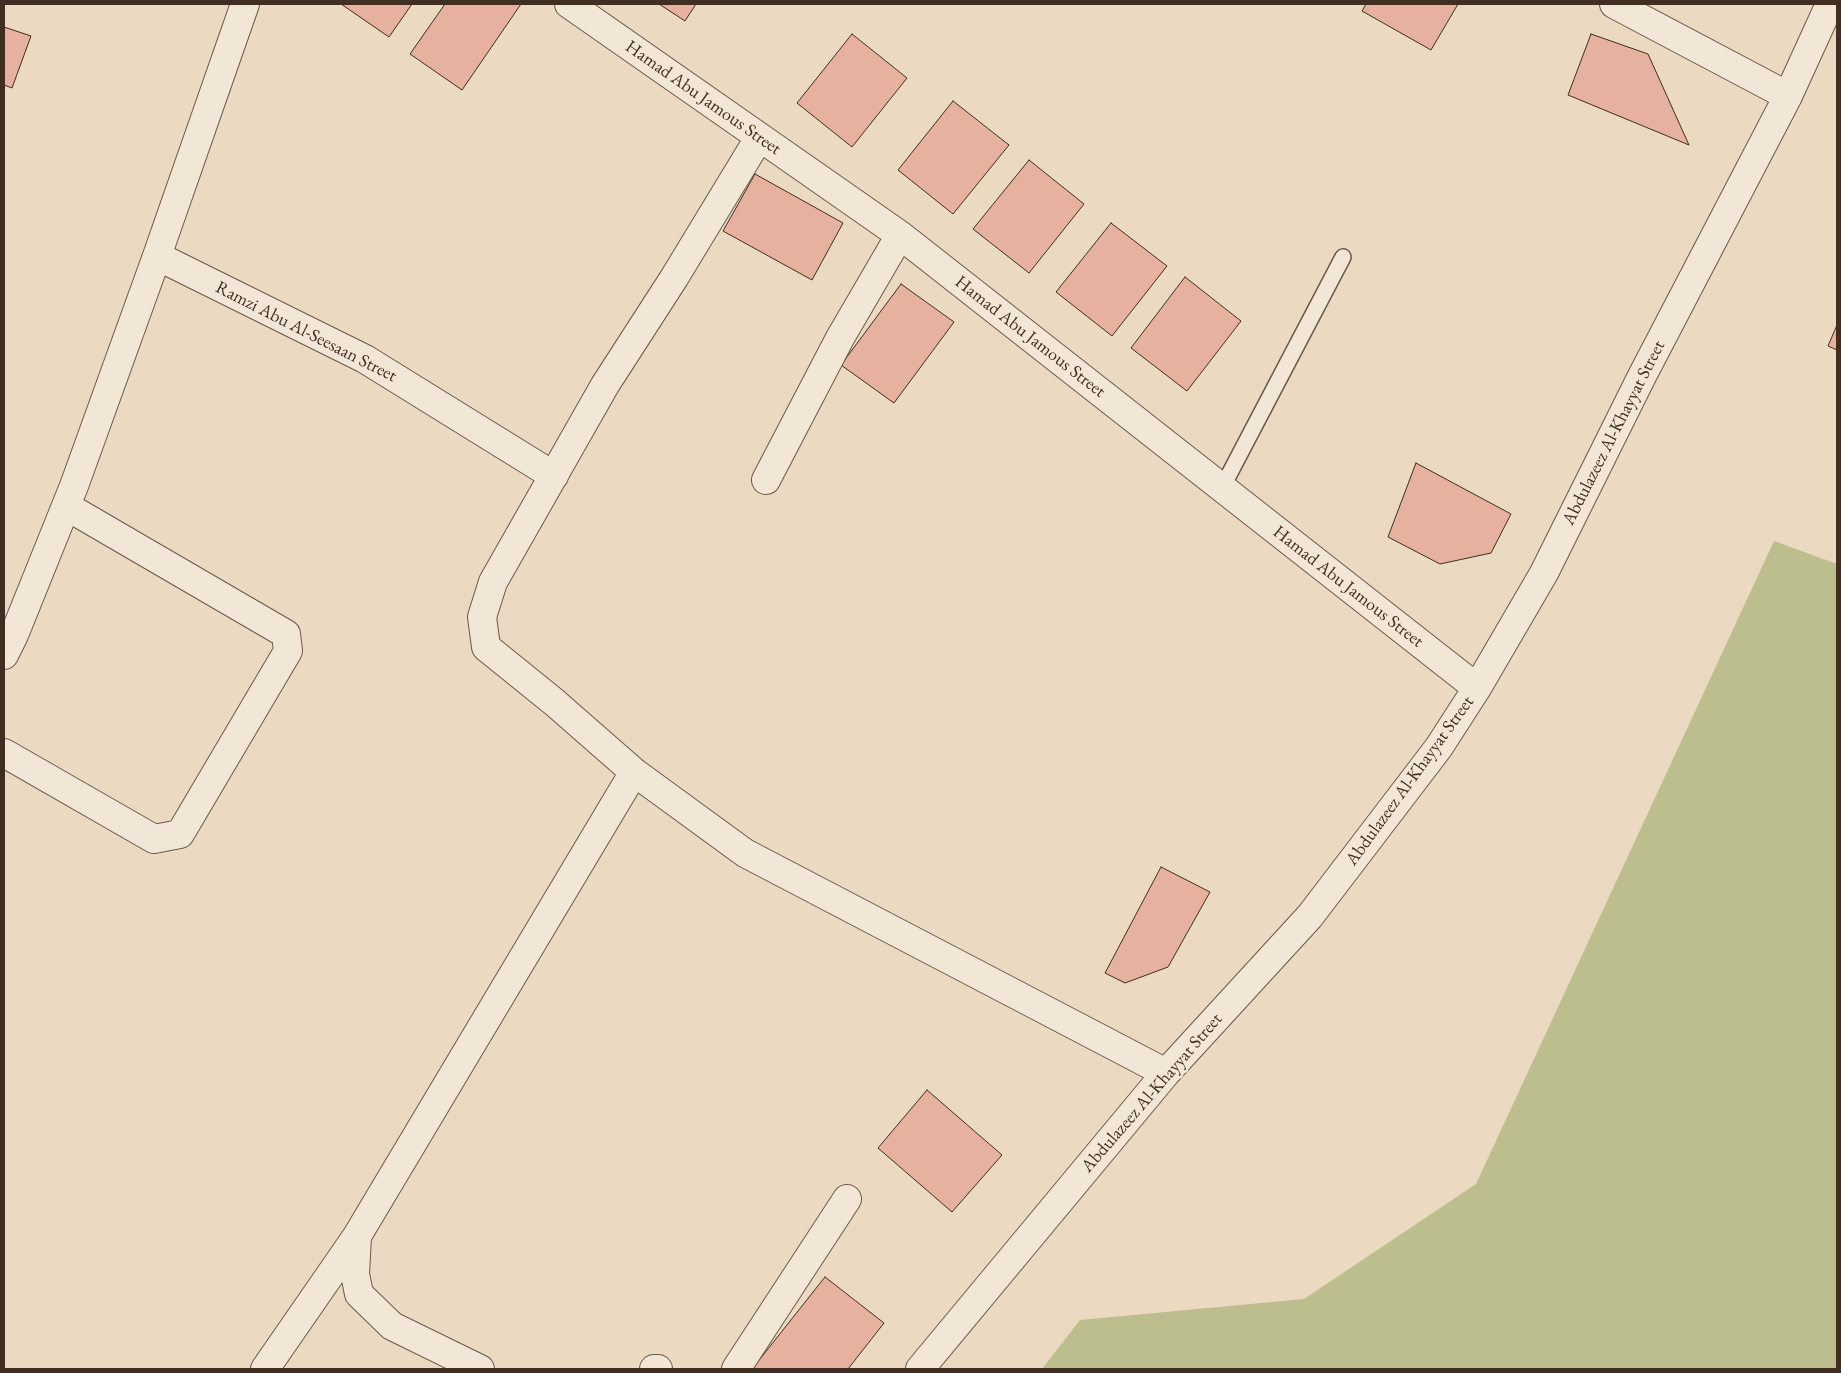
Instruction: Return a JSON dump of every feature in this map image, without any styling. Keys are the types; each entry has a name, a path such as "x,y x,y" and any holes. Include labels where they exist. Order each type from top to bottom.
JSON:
{"street":[{"path":"4,655 14,635 66,506 157,256 245,4"},
{"name":"Hamad Abu Jamous Street","path":"569,4 900,235 1477,688"},
{"path":"1614,4 1788,96"},
{"name":"Abdulazeez Al-Khayyat Street","path":"920,1369 1166,1073 1310,916 1439,747 1477,688 1544,573 1642,376 1788,96 1830,4"},
{"path":"759,138 674,278 605,384 492,582 482,617 486,647 554,702 634,772 745,853 1166,1073"},
{"path":"766,480 817,380 900,235"},
{"name":"Ramzi Abu Al-Seesaan Street","path":"157,256 365,359 554,476"},
{"path":"4,754 154,839 180,834 288,651 286,634 66,506"},
{"path":"265,1369 357,1236 634,772"},
{"path":"736,1369 847,1199"},
{"path":"357,1236 355,1274 360,1294 392,1326 480,1369"}],"lane":[{"path":"1222,488 1343,257"}],"green space":[{"path":"1774,541 1837,564 1837,1369 1042,1369 1080,1320 1304,1299 1476,1184"}],"building":[{"path":"341,4 412,4 389,37"},
{"path":"445,4 521,4 462,90 410,54"},
{"path":"659,4 696,4 685,21"},
{"path":"1366,4 1458,4 1431,50 1362,11"},
{"path":"4,27 31,36 12,88 4,85"},
{"path":"852,34 907,78 852,147 797,103"},
{"path":"1591,34 1648,54 1689,145 1568,95"},
{"path":"953,101 1009,145 953,214 898,170"},
{"path":"1029,160 1084,204 1029,273 973,229"},
{"path":"755,174 843,223 812,280 723,231"},
{"path":"1111,223 1167,266 1112,336 1056,292"},
{"path":"1185,277 1241,321 1187,391 1131,348"},
{"path":"901,284 954,322 894,403 841,365"},
{"path":"1837,325 1837,350 1828,346"},
{"path":"1416,463 1511,514 1491,553 1440,564 1388,537"},
{"path":"1161,867 1210,892 1168,967 1125,983 1105,973"},
{"path":"927,1090 1002,1155 952,1212 878,1148"},
{"path":"825,1277 884,1323 848,1369 752,1369"}]}
